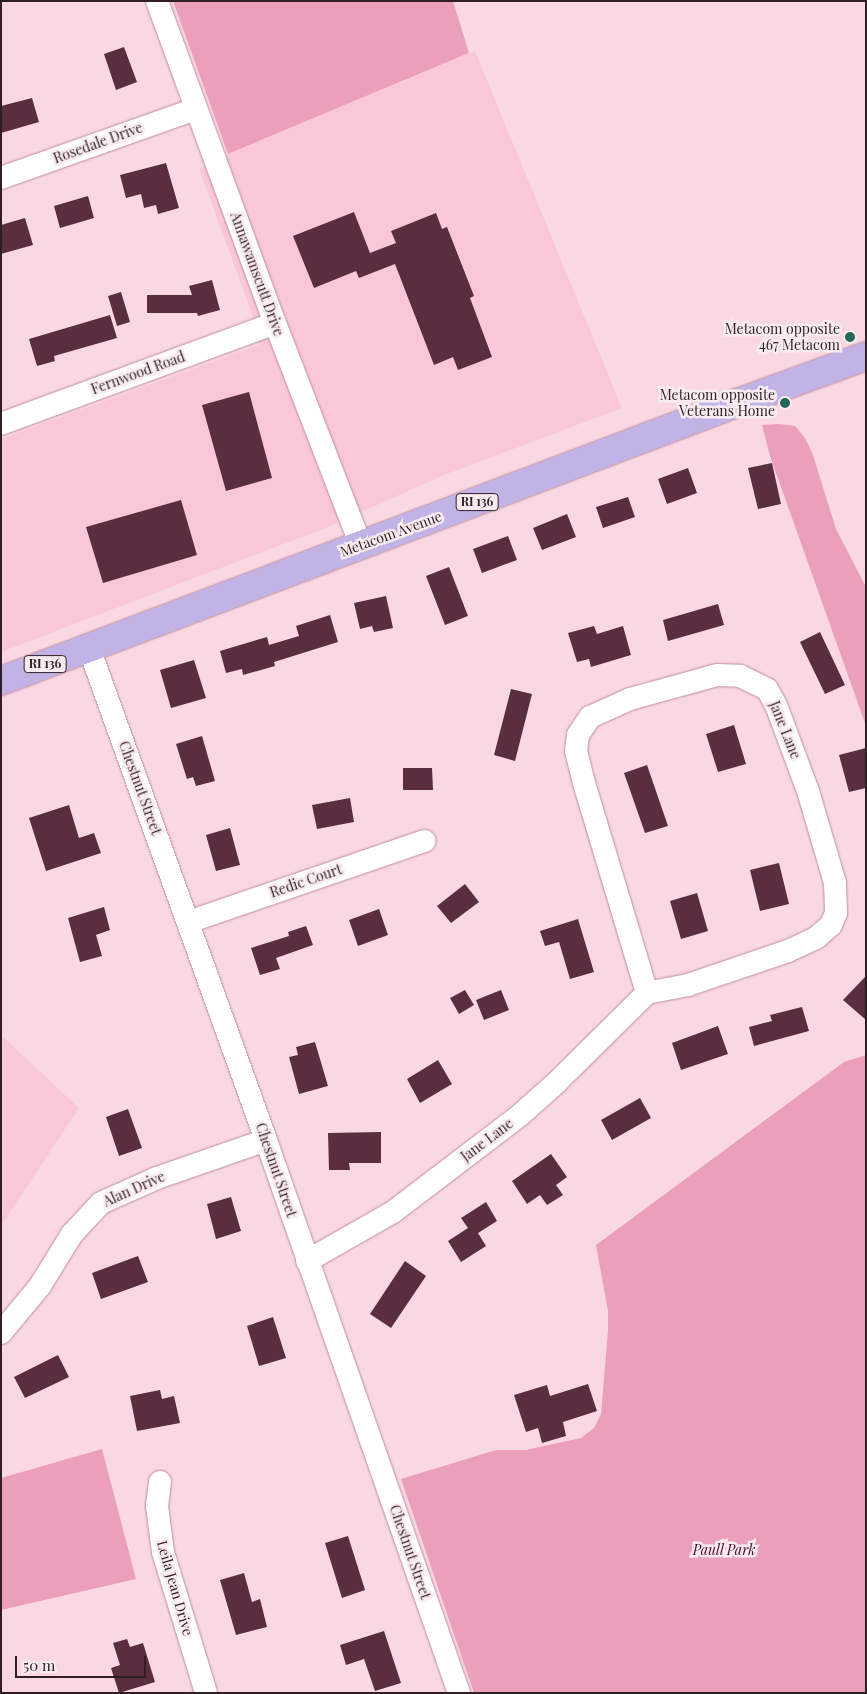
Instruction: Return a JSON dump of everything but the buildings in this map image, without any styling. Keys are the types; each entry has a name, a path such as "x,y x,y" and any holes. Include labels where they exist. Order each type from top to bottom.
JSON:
{"main road":[{"name":"Metacom Avenue","path":"1,681 866,356"}],"street":[{"name":"Annawamscutt Drive","path":"157,1 275,323 361,546"},
{"name":"Rosedale Drive","path":"1,178 196,109"},
{"name":"Fernwood Road","path":"1,424 275,323"},
{"name":"Chestnut Street","path":"89,648 266,1140 459,1693"},
{"name":"Jane Lane","path":"307,1261 393,1212 518,1116 556,1083 647,993 688,985 788,951 816,938 831,926 836,913 835,883 808,791 776,705 767,689 740,676 717,675 630,699 590,717 578,734 576,751 584,783 647,993"},
{"name":"Redic Court","path":"188,922 425,840"},
{"name":"Alan Drive","path":"1,1333 40,1286 72,1234 101,1202 157,1178 266,1140"},
{"name":"Leila Jean Drive","path":"160,1482 157,1506 164,1552 206,1693"}],"shaded area":[{"path":"475,51 622,408 444,475 328,527 1,652 1,439 259,345 255,322 199,169 228,154"},
{"path":"1,1035 79,1108 1,1226"}],"green space":[{"path":"173,1 453,1 469,53 228,154"},
{"path":"779,424 795,426 805,438 812,452 836,529 866,587 866,726 770,456 762,425"},
{"name":"Paull Park","path":"866,1055 866,1693 474,1693 401,1479 496,1450 526,1450 581,1438 594,1428 601,1414 608,1330 608,1311 596,1245 844,1062"},
{"path":"102,1449 136,1579 1,1610 1,1478"}],"place":[{"name":"Metacom opposite 467 Metacom","path":"850,337"},
{"name":"Metacom opposite Veterans Home","path":"785,403"}]}
